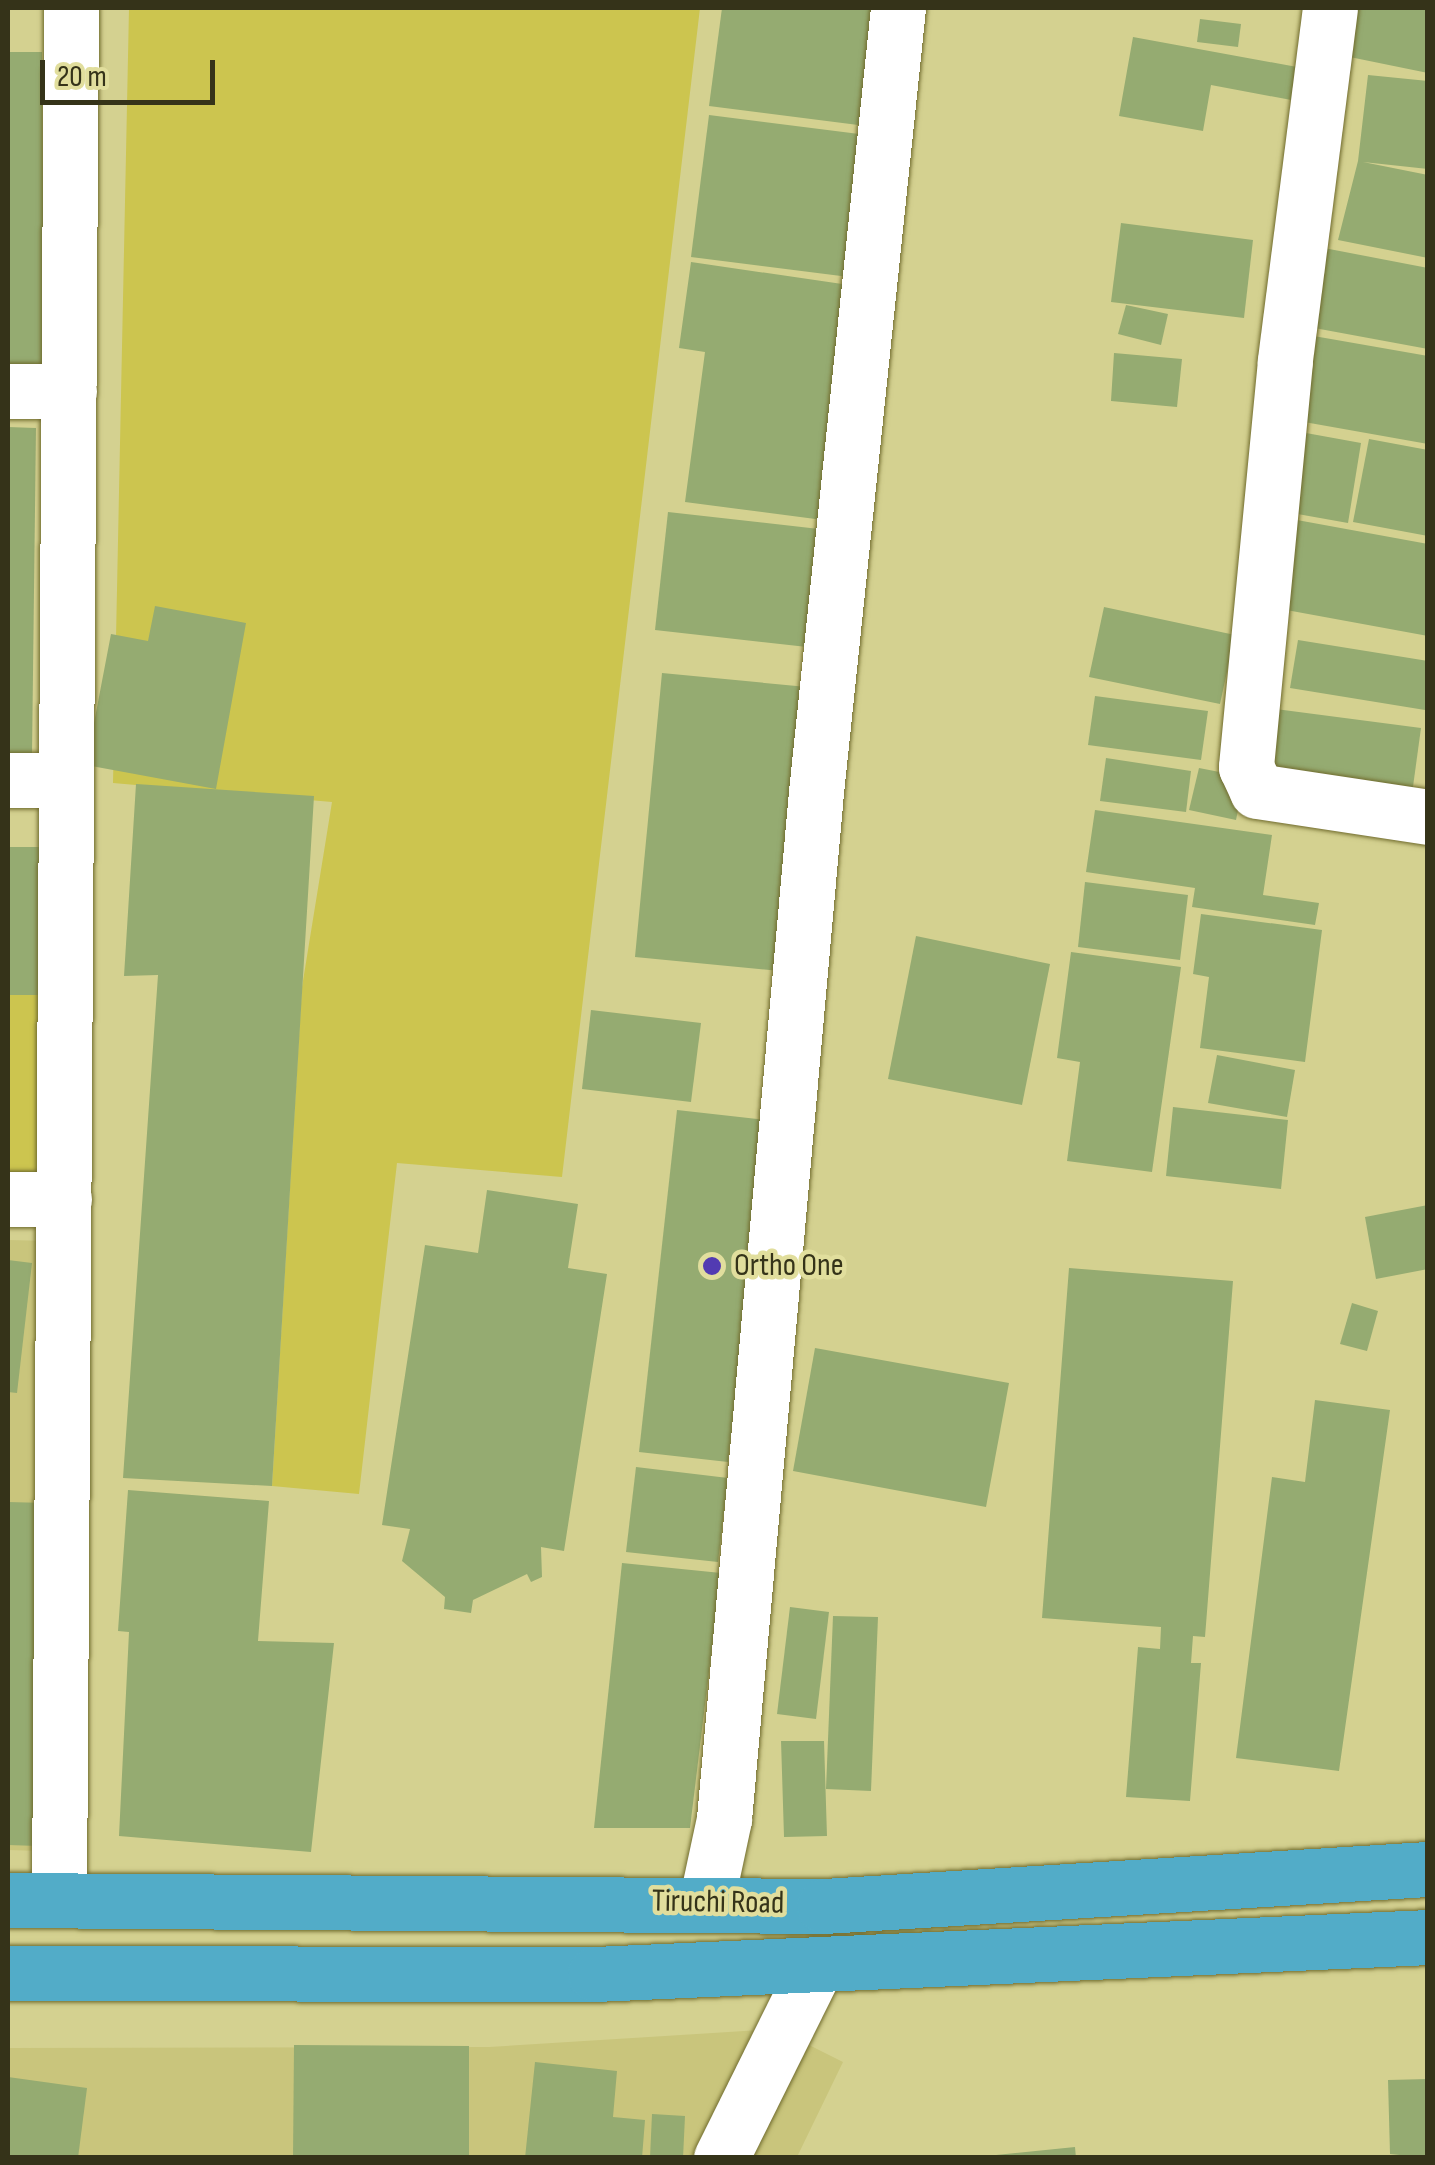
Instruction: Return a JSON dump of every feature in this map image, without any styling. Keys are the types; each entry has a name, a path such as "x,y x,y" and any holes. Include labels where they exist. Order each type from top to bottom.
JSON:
{"highway":[{"name":"Tiruchi Road","path":"33,1900 824,1906 1428,1870"},
{"name":"Tiruchi Road","path":"8,1973 595,1974 816,1968 1428,1937"}],"street":[{"path":"33,1900 64,1199 71,8"},
{"path":"706,1903 724,1819 818,773 898,8"},
{"path":"1330,8 1284,362 1246,767 1258,791 1428,817"},
{"path":"8,391 69,391"},
{"path":"8,780 66,780"},
{"path":"8,1199 64,1199"},
{"path":"721,2158 816,1968"}],"shaded area":[{"path":"129,8 700,8 562,1177 397,1163 359,1494 272,1486 302,987 332,802 113,783"},
{"path":"8,995 47,995 42,1176 8,1176"},
{"path":"8,1240 49,1241 42,1851 8,1850"},
{"path":"777,2029 843,2062 797,2157 8,2158 8,2048 489,2047"}],"building":[{"path":"722,8 881,8 866,126 709,106"},
{"path":"1350,8 1428,8 1428,73 1340,55"},
{"path":"1200,19 1241,24 1238,47 1197,42"},
{"path":"1133,37 1308,69 1302,102 1211,85 1203,131 1119,116"},
{"path":"8,52 42,52 44,367 8,367"},
{"path":"1368,75 1428,81 1428,169 1363,162 1428,175 1428,258 1338,240 1358,161"},
{"path":"709,115 867,135 849,277 691,257"},
{"path":"1121,223 1253,240 1244,318 1111,302"},
{"path":"1324,248 1428,268 1428,349 1309,327"},
{"path":"691,262 849,285 823,520 685,502 705,352 679,348"},
{"path":"1126,305 1168,314 1161,345 1118,334"},
{"path":"1308,335 1428,356 1428,444 1293,420"},
{"path":"1114,353 1182,359 1177,407 1111,401"},
{"path":"8,427 36,428 32,755 8,755"},
{"path":"1306,433 1361,443 1348,523 1292,513"},
{"path":"1369,439 1428,450 1428,536 1353,522"},
{"path":"668,512 819,529 807,647 655,630"},
{"path":"1286,518 1428,544 1428,636 1270,607"},
{"path":"155,606 246,623 216,789 86,765 111,634 148,641"},
{"path":"1104,607 1235,635 1220,704 1089,677"},
{"path":"1298,640 1428,661 1425,710 1290,688"},
{"path":"662,673 807,687 780,971 635,957"},
{"path":"1095,696 1208,711 1201,760 1088,745"},
{"path":"1268,708 1421,728 1412,794 1259,774"},
{"path":"1106,758 1191,771 1186,812 1100,801"},
{"path":"1199,768 1245,777 1236,820 1189,810"},
{"path":"136,784 314,796 272,1486 123,1478 158,975 124,976"},
{"path":"1095,810 1272,835 1263,895 1319,903 1315,925 1192,907 1195,888 1086,872"},
{"path":"8,847 48,847 47,995 8,995"},
{"path":"1085,882 1188,895 1180,960 1078,947"},
{"path":"1201,914 1322,930 1305,1062 1200,1048 1209,977 1193,974"},
{"path":"916,936 1050,964 1022,1105 888,1079"},
{"path":"1071,952 1181,967 1152,1172 1067,1161 1080,1062 1057,1058"},
{"path":"591,1010 701,1023 691,1102 582,1089"},
{"path":"1217,1055 1295,1070 1287,1117 1208,1103"},
{"path":"1173,1107 1288,1120 1281,1189 1166,1176"},
{"path":"677,1110 766,1120 728,1462 639,1452"},
{"path":"487,1190 578,1204 568,1268 607,1274 564,1551 541,1547 542,1577 531,1582 527,1574 473,1600 471,1613 444,1609 445,1597 402,1561 410,1529 382,1525 425,1245 478,1253"},
{"path":"1428,1205 1428,1269 1376,1279 1365,1217"},
{"path":"8,1260 32,1263 17,1393 8,1392"},
{"path":"1069,1268 1233,1281 1205,1637 1193,1636 1191,1663 1201,1663 1190,1801 1126,1797 1138,1647 1160,1649 1161,1627 1042,1618"},
{"path":"1352,1303 1378,1311 1367,1351 1340,1344"},
{"path":"815,1348 1009,1383 986,1507 793,1471"},
{"path":"1315,1400 1390,1410 1339,1771 1236,1758 1272,1477 1305,1482"},
{"path":"636,1467 728,1478 718,1562 626,1552"},
{"path":"128,1490 269,1501 258,1641 334,1643 311,1852 119,1836 129,1632 118,1631"},
{"path":"8,1502 45,1503 38,1846 8,1845"},
{"path":"622,1563 721,1573 690,1828 594,1828"},
{"path":"790,1607 829,1612 816,1719 777,1714"},
{"path":"833,1616 878,1617 871,1791 826,1789"},
{"path":"781,1741 824,1741 827,1836 784,1837"},
{"path":"294,2045 469,2046 469,2158 293,2158"},
{"path":"535,2062 617,2071 613,2117 645,2120 642,2158 525,2158"},
{"path":"8,2077 87,2088 78,2158 8,2158"},
{"path":"1428,2079 1428,2158 1390,2154 1388,2080"},
{"path":"652,2114 685,2116 683,2158 650,2158"},
{"path":"1075,2147 1076,2158 996,2158 996,2155"}],"place":[{"name":"Ortho One","path":"712,1266"}]}
